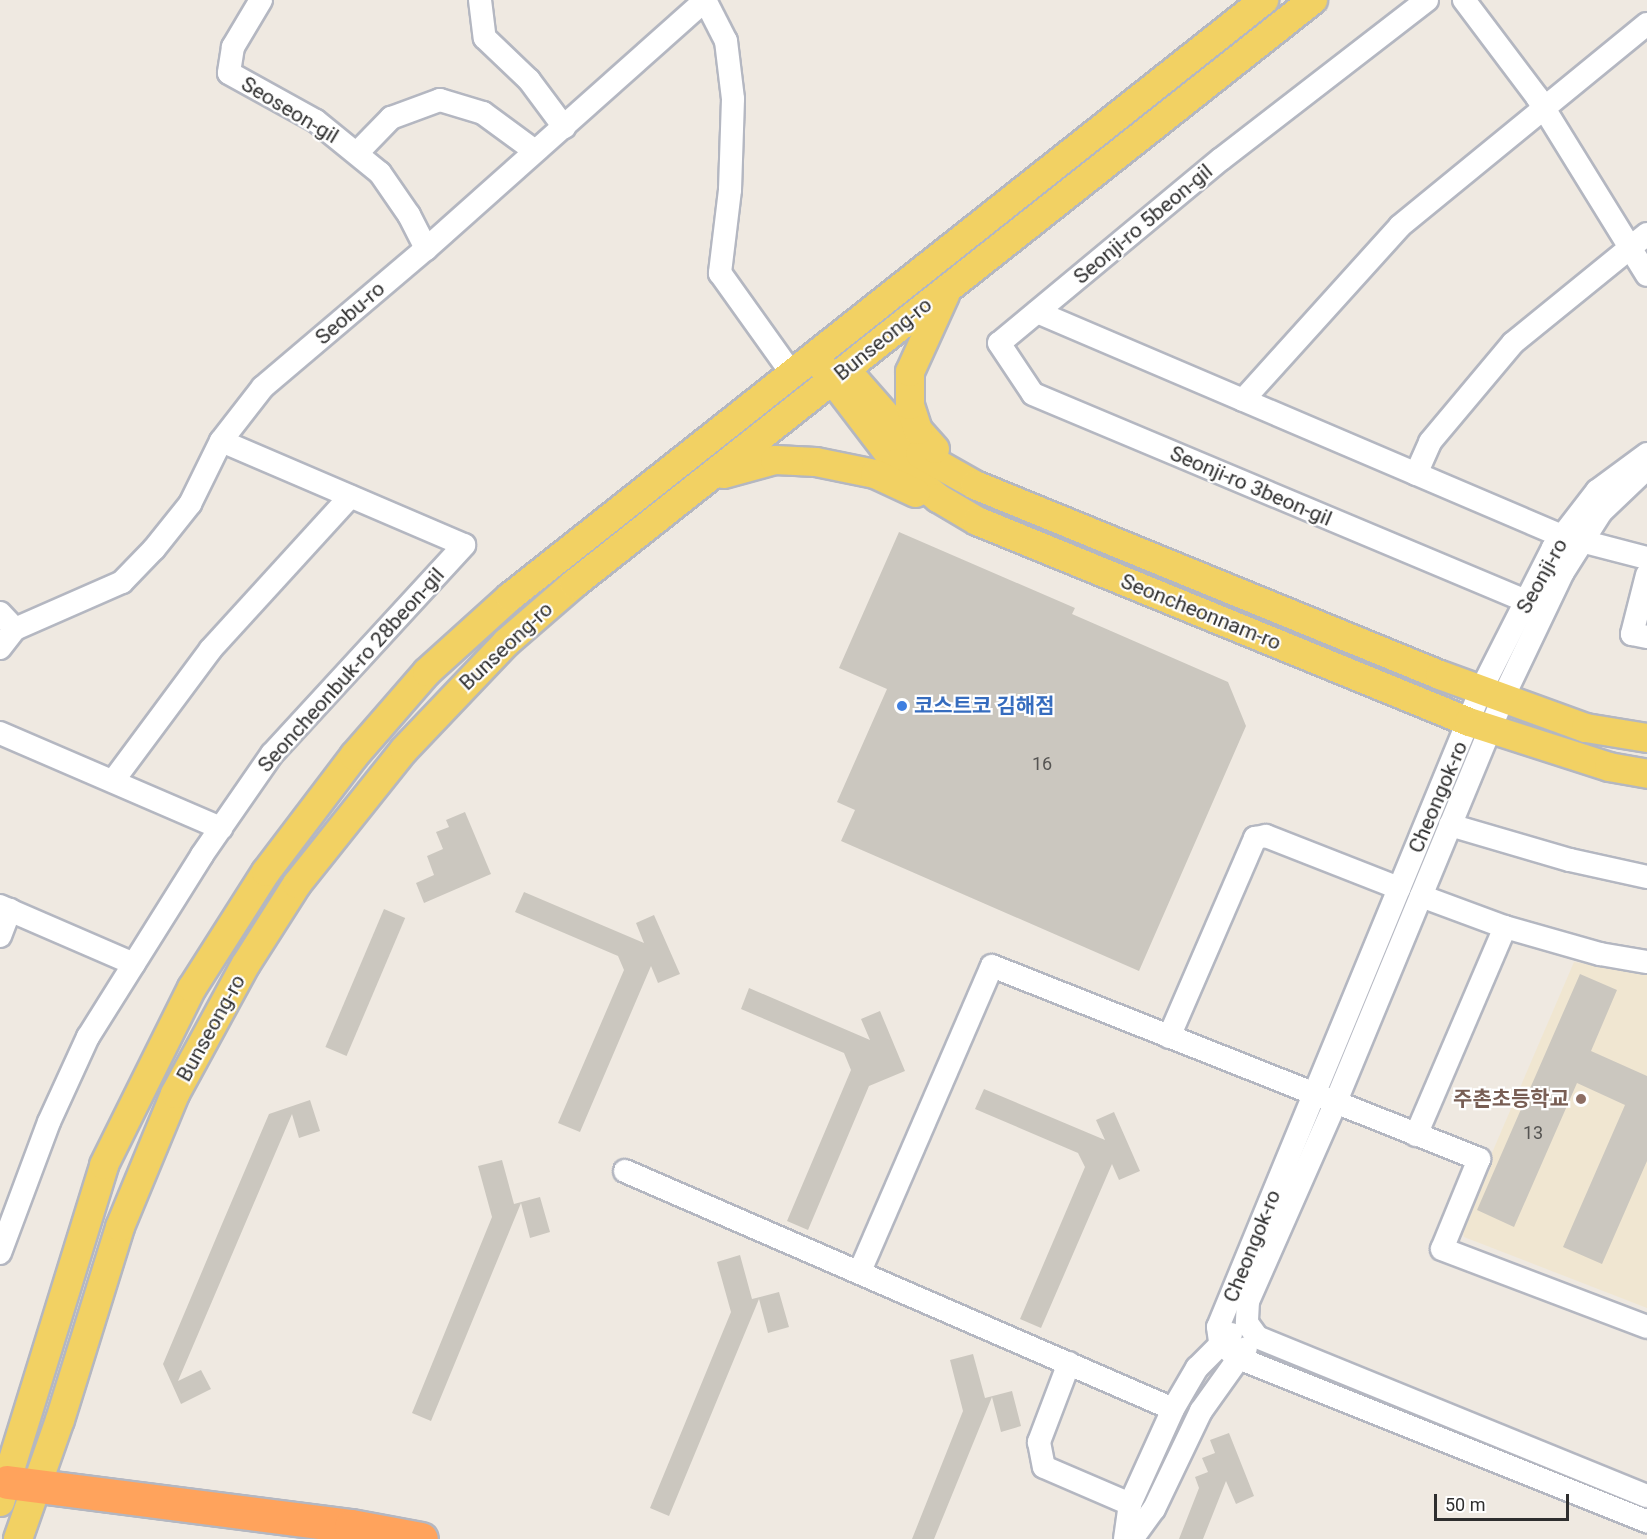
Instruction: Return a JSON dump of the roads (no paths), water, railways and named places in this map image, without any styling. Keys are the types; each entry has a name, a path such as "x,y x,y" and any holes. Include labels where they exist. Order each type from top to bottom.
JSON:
{"highway":[{"path":"9,1485 351,1526 421,1539"}],"main road":[{"name":"Bunseong-ro","path":"9,1485 175,1094 246,964 297,884 404,750 507,642 574,584 1313,0"},
{"name":"Bunseong-ro","path":"18,1539 9,1485 104,1165 192,988 266,872 354,756 427,672 574,544 822,351 1251,5"},
{"path":"950,286 910,372 910,405 918,430 958,476"},
{"name":"Seoncheonnam-ro","path":"822,351 896,463 938,498 977,520 1479,725 1608,767 1647,774"},
{"name":"Seoncheonnam-ro","path":"839,375 920,454 958,476 1492,694 1586,728 1647,738"},
{"path":"710,477 775,460 816,462 875,474 977,520"}],"street":[{"name":"Seoseon-gil","path":"261,0 233,47 229,73 316,122 380,173 409,215 426,249"},
{"path":"480,0 485,38 530,80 564,127"},
{"path":"705,0 726,41 733,99 730,190 720,273 792,374"},
{"name":"Seobu-ro","path":"7,621 122,582 154,549 190,504 220,441 263,387 426,249 705,0"},
{"name":"Seonji-ro 5beon-gil","path":"999,343 1221,159 1428,0"},
{"path":"1464,0 1639,241 1647,275"},
{"path":"1243,400 1400,226 1543,106 1647,24"},
{"name":"Seoseon-gil","path":"357,153 391,118 440,100 483,113 536,151"},
{"path":"1416,474 1430,442 1513,343 1639,241"},
{"path":"1037,312 1572,539 1647,558"},
{"name":"Seonji-ro 3beon-gil","path":"999,343 1033,394 1526,601"},
{"path":"113,781 211,649 350,497 220,441"},
{"name":"Seonji-ro","path":"1479,725 1526,601 1572,539 1597,491 1647,454"},
{"name":"Seonji-ro","path":"1492,694 1563,572 1572,539 1647,468"},
{"name":"Seoncheonbuk-ro 28beon-gil","path":"0,1253 49,1122 88,1038 221,828 272,754 464,545 350,497"},
{"path":"1647,574 1632,634 1647,637"},
{"path":"0,648 7,621"},
{"name":"Cheongok-ro","path":"1228,1350 1218,1327 1313,1095 1410,892 1450,825 1479,725"},
{"name":"Cheongok-ro","path":"1252,1330 1248,1301 1335,1104 1410,892 1479,725"},
{"path":"0,733 221,828"},
{"path":"1450,825 1570,860 1647,877"},
{"path":"1168,1037 1255,838 1266,837 1504,927 1600,954 1647,962"},
{"path":"0,936 5,908 134,964"},
{"path":"1416,1135 1504,927"},
{"path":"860,1271 992,966 1335,1104 1479,1159 1442,1249 1647,1327"},
{"path":"625,1171 860,1271 1173,1409"},
{"path":"1125,1539 1130,1504 1173,1409 1197,1368 1228,1350 1252,1330 1647,1496"},
{"path":"1228,1350 1647,1521"},
{"path":"1132,1539 1154,1509 1228,1350"},
{"path":"1069,1363 1039,1442 1044,1467 1130,1504"}],"place":[{"name":"코스트코 김해점","path":"902,706"},
{"name":"주촌초등학교","path":"1581,1099"}]}
